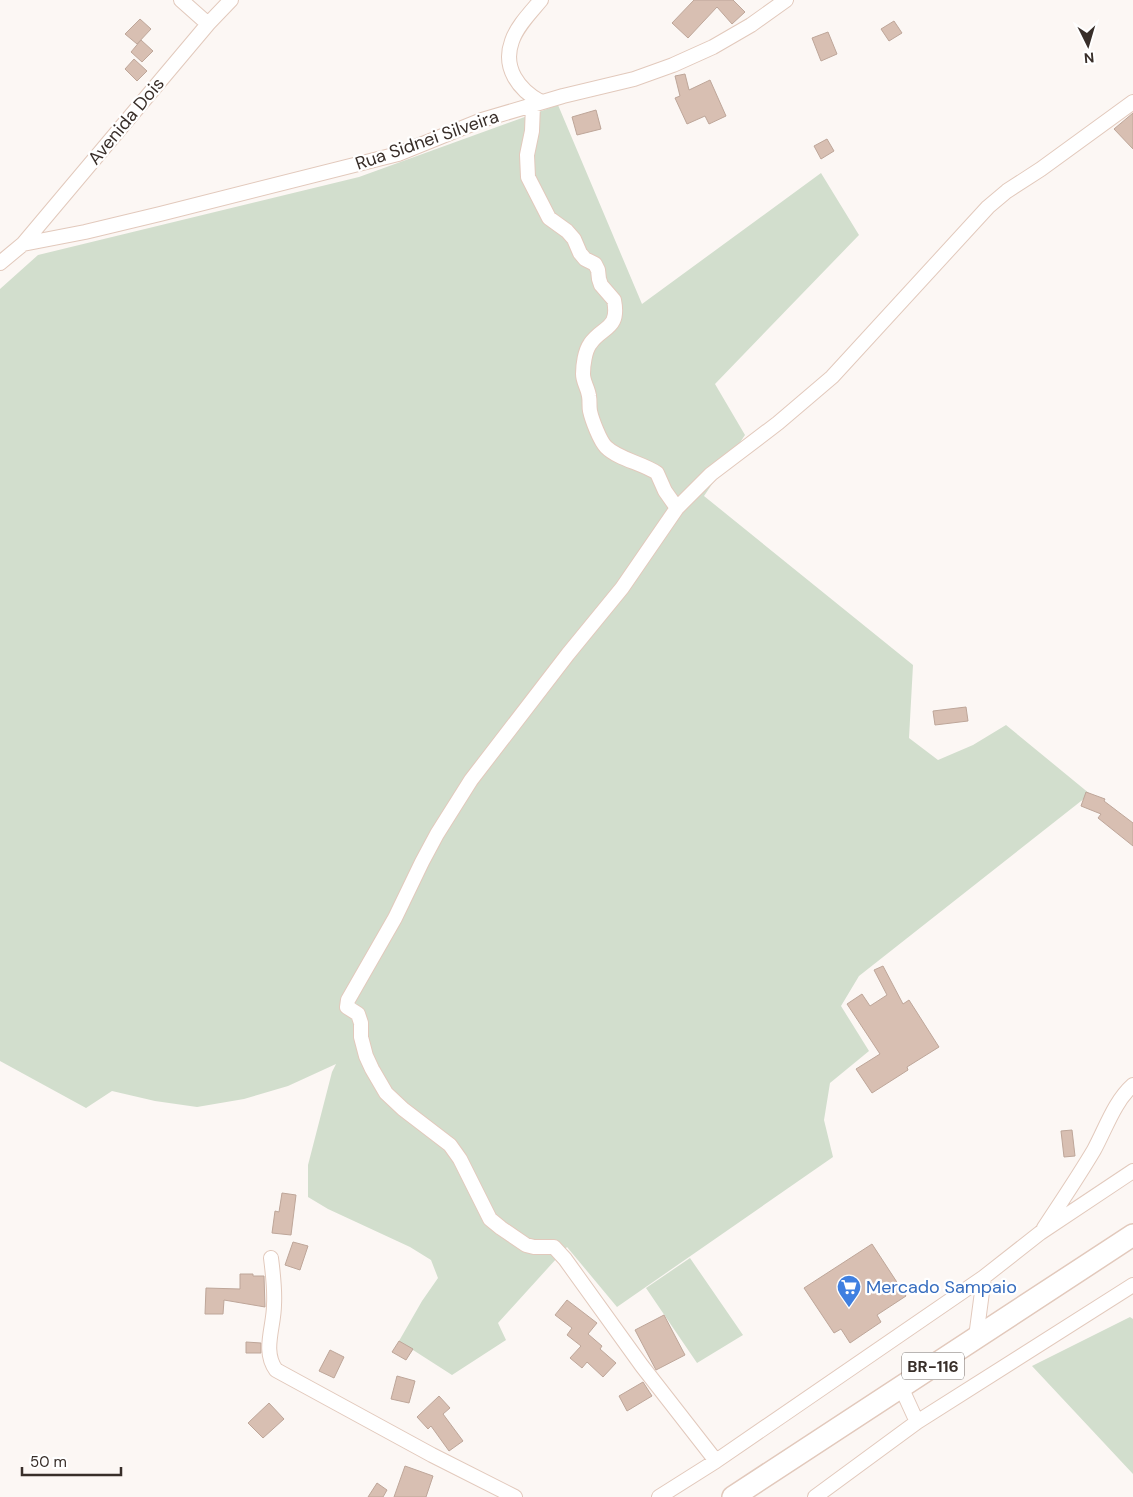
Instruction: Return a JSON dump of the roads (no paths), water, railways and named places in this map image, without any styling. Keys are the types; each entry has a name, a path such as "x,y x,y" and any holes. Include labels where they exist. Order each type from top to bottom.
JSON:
{"highway":[{"name":"BR-116","path":"733,1497 1133,1235"}],"street":[{"path":"181,0 208,24"},
{"name":"Avenida Dois","path":"0,263 23,244 208,24 231,0"},
{"path":"540,0 518,30 512,42 509,53 510,64 516,82 537,104 527,155 528,177 549,218 567,231 574,239 585,259 595,264 601,285 614,300 615,308 612,324 589,345 584,365 583,375 589,395 590,412 601,440 607,448 657,473 665,491 678,508"},
{"name":"Rua Sidnei Silveira","path":"23,244 85,232 358,166 398,154 482,120 634,79 673,65 713,47 751,25 786,0"},
{"path":"716,1461 642,1366 566,1259 554,1247 526,1245 490,1218 460,1159 450,1145 398,1105 386,1093 366,1056 361,1037 361,1023 358,1014 349,1009 347,1005 348,1000 395,918 422,862 471,780 622,588 678,508 711,474 778,423 832,377 988,207 1007,191 1041,169 1133,102"},
{"path":"1040,1234 1085,1164 1117,1105 1126,1091 1133,1085"},
{"path":"659,1497 716,1461 984,1277 1040,1234 1133,1171"},
{"path":"271,1258 274,1307 268,1352 270,1363 276,1370 432,1455 515,1497"},
{"path":"976,1337 984,1277"},
{"path":"815,1497 917,1422 1133,1285"},
{"path":"901,1387 917,1422"}],"place":[{"name":"Mercado Sampaio","path":"849,1308"}]}
